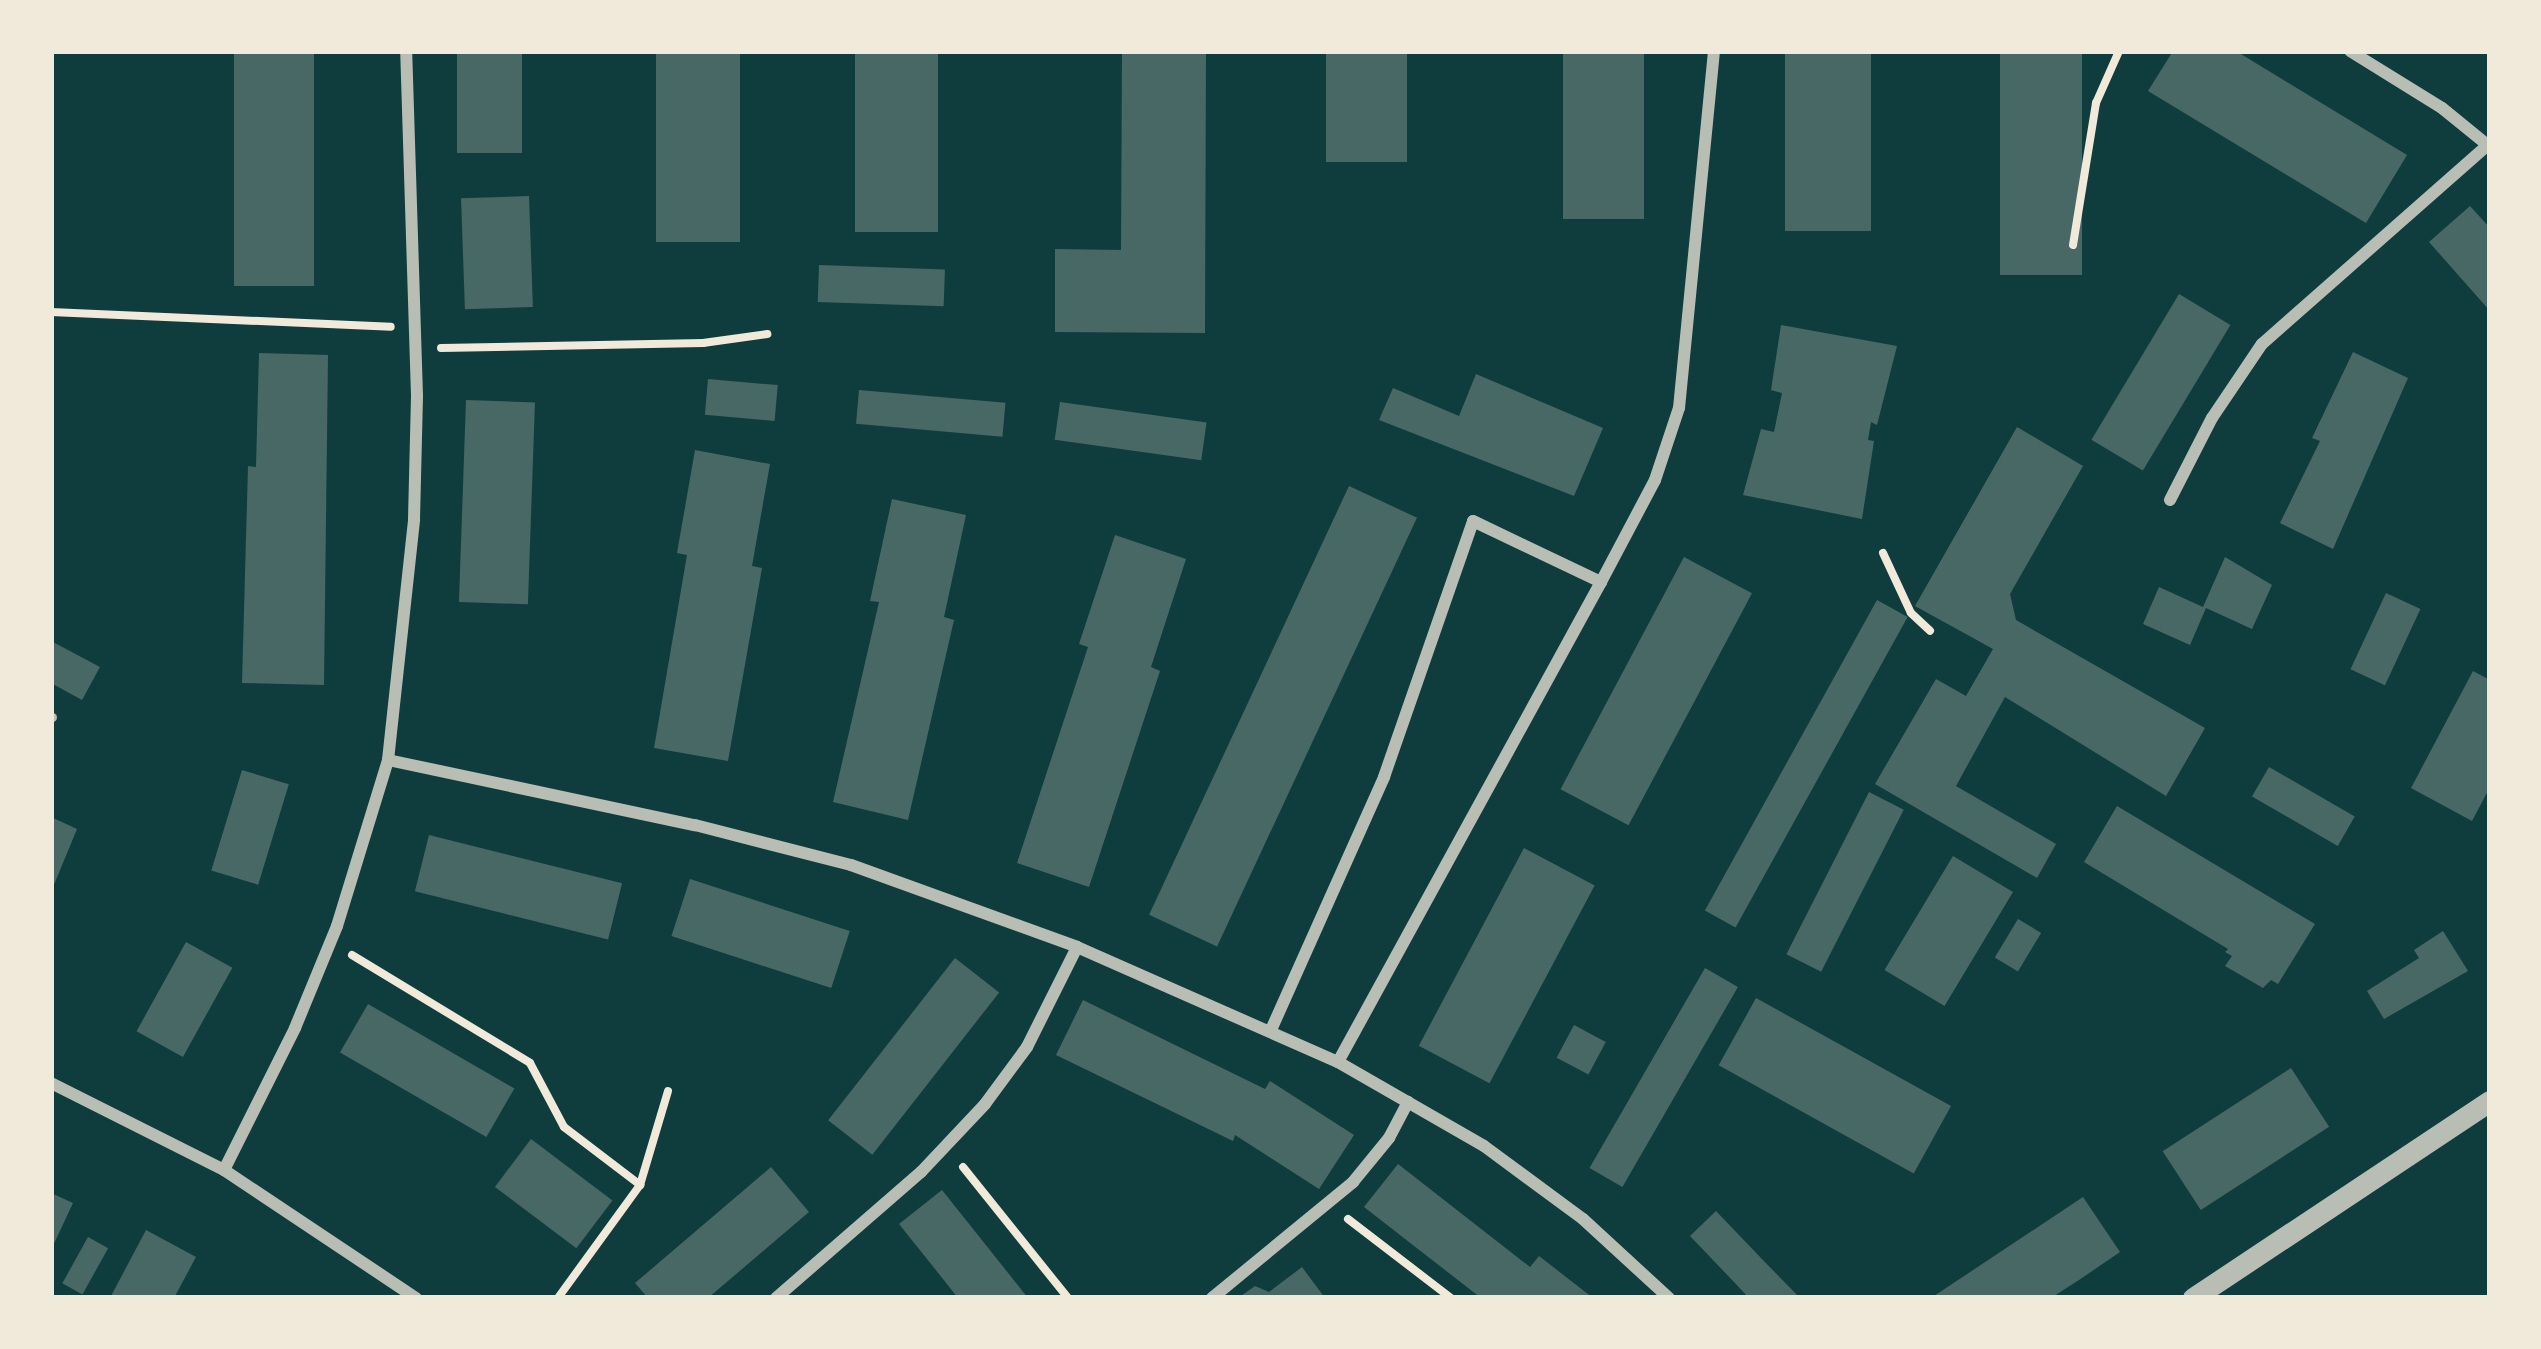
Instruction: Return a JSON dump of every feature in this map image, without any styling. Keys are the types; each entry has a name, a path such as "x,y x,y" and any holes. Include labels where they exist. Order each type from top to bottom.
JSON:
{"street":[{"path":"224,1170 296,1028 330,942 388,760 413,539 415,328 406,51"},
{"path":"1338,1062 1654,480 1679,408 1714,51"},
{"path":"2170,500 2212,418 2262,344 2489,146 2442,108 2350,51"},
{"path":"1271,1030 1384,777 1473,521 1601,582"},
{"path":"388,760 851,865 1077,947 1271,1030 1408,1102 1533,1180 1669,1298"},
{"path":"776,1298 947,1147 1027,1047 1077,947"},
{"path":"51,1083 224,1170 416,1298"},
{"path":"2193,1298 2490,1101"},
{"path":"1212,1298 1336,1198 1378,1153 1408,1102"}],"path":[{"path":"2073,245 2096,103 2119,51"},
{"path":"51,312 415,328"},
{"path":"415,349 703,343 767,334"},
{"path":"1883,553 1911,613 1930,631"},
{"path":"330,942 530,1064 564,1127 640,1185"},
{"path":"558,1298 640,1185 668,1091"},
{"path":"947,1147 1068,1298"},
{"path":"1336,1198 1350,1225 1451,1298"}],"building":[{"path":"234,51 314,51 314,286 234,286"},
{"path":"457,51 522,51 522,153 457,153"},
{"path":"656,51 740,51 740,242 656,242"},
{"path":"855,51 938,51 938,232 855,232"},
{"path":"1122,51 1206,51 1205,333 1055,332 1055,249 1121,250"},
{"path":"1326,51 1407,51 1407,162 1326,162"},
{"path":"1563,51 1644,51 1644,219 1563,219"},
{"path":"1785,51 1871,51 1871,231 1785,231"},
{"path":"2000,51 2082,51 2082,275 2000,275"},
{"path":"2173,51 2236,51 2407,155 2366,223 2148,91"},
{"path":"529,196 533,307 465,309 461,198"},
{"path":"2470,206 2490,228 2490,311 2429,242"},
{"path":"819,265 945,269 944,306 818,302"},
{"path":"2179,294 2230,325 2143,471 2091,440"},
{"path":"1781,325 1897,346 1877,425 1871,422 1868,440 1874,441 1862,519 1743,495 1761,429 1774,432 1782,393 1771,390"},
{"path":"2353,352 2408,378 2333,549 2280,523 2320,441 2312,438"},
{"path":"259,353 328,355 324,685 242,683 248,466 256,467"},
{"path":"1476,374 1603,428 1574,496 1379,420 1393,388 1459,416"},
{"path":"708,379 778,385 775,421 705,415"},
{"path":"859,390 1005,403 1002,437 856,424"},
{"path":"466,400 535,402 528,604 459,602"},
{"path":"1060,402 1207,423 1201,460 1055,440"},
{"path":"2017,427 2083,466 2010,594 2016,620 2205,728 2166,796 2005,697 1956,786 2056,844 2037,878 1875,784 1936,679 1966,696 1993,649 1915,606"},
{"path":"695,450 770,464 752,566 762,568 728,761 654,748 687,555 677,553"},
{"path":"1349,486 1417,518 1217,946 1149,915"},
{"path":"892,499 966,515 944,617 954,620 908,820 833,802 879,602 870,601"},
{"path":"1115,535 1186,559 1151,667 1160,671 1089,887 1017,863 1088,647 1079,644"},
{"path":"1684,557 1752,593 1629,825 1561,789"},
{"path":"2225,557 2272,585 2252,629 2206,608 2190,645 2143,624 2159,587 2203,607"},
{"path":"2386,593 2420,609 2385,685 2351,669"},
{"path":"1877,600 1908,617 1736,927 1705,910"},
{"path":"51,641 100,667 82,700 51,683"},
{"path":"2473,671 2490,680 2490,787 2472,821 2411,788"},
{"path":"2269,767 2355,816 2338,846 2252,796"},
{"path":"242,770 289,784 258,885 211,870"},
{"path":"1869,792 1904,810 1821,972 1786,954"},
{"path":"2117,806 2315,924 2278,984 2271,980 2263,988 2225,966 2232,956 2225,952 2228,949 2084,862"},
{"path":"51,817 77,829 51,892"},
{"path":"429,835 622,883 608,939 415,891"},
{"path":"1524,848 1595,886 1489,1083 1419,1046"},
{"path":"1953,856 2013,892 1945,1006 1884,970"},
{"path":"690,879 850,931 831,988 671,936"},
{"path":"2018,919 2041,933 2018,971 1995,958"},
{"path":"2443,931 2468,971 2384,1019 2367,991 2419,958 2414,950"},
{"path":"186,942 232,968 183,1057 137,1031"},
{"path":"955,958 999,992 872,1155 828,1120"},
{"path":"1705,968 1738,987 1622,1187 1590,1168"},
{"path":"1756,998 1951,1106 1914,1173 1719,1065"},
{"path":"1083,1000 1265,1089 1270,1081 1354,1135 1319,1189 1235,1135 1233,1141 1056,1055"},
{"path":"368,1004 514,1088 486,1137 340,1052"},
{"path":"1574,1025 1606,1042 1588,1075 1557,1058"},
{"path":"2291,1068 2329,1127 2201,1210 2163,1151"},
{"path":"531,1139 612,1200 576,1248 495,1187"},
{"path":"1398,1164 1530,1267 1539,1256 1593,1298 1481,1298 1364,1207"},
{"path":"771,1167 809,1212 708,1298 648,1298 635,1283"},
{"path":"942,1190 1028,1298 958,1298 899,1224"},
{"path":"51,1193 73,1203 51,1250"},
{"path":"2083,1197 2120,1252 2079,1280 2051,1298 1931,1298"},
{"path":"1716,1211 1800,1298 1749,1298 1690,1236"},
{"path":"146,1230 196,1257 174,1298 110,1298"},
{"path":"88,1237 108,1248 82,1295 62,1283"},
{"path":"1302,1267 1325,1298 1238,1298 1255,1286 1269,1292"}]}
